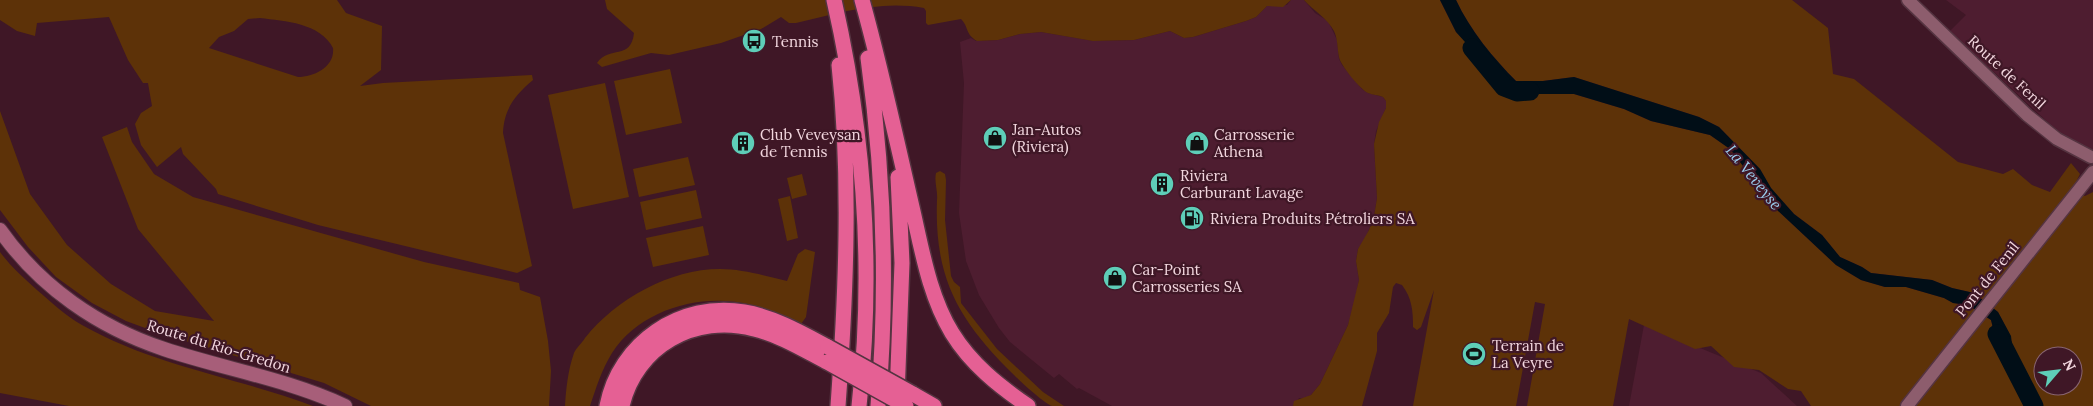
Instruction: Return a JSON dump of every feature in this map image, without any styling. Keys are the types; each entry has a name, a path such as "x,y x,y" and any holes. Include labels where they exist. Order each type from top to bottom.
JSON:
{"highway":[{"path":"830,0 856,114 864,218 864,333 859,406"},
{"path":"834,0 842,93 845,295 839,390 836,406"},
{"path":"860,0 925,263 942,315 952,334 972,360 994,381 1028,406"},
{"path":"867,29 883,218 884,309 878,406"},
{"path":"867,29 894,148 900,199 901,308 896,406"},
{"path":"607,406 618,374 640,344 664,326 693,314 726,310 752,314 792,328 828,355 910,400 934,406"},
{"path":"622,406 631,380 650,354 676,336 704,326 725,324 754,328 828,355"}],"main road":[{"name":"Route du Rio-Gredon","path":"0,230 24,260 47,282 77,307 109,326 164,349 300,388 345,406"}],"street":[{"name":"Route de Fenil","path":"1908,0 2028,116 2057,139 2093,163"},
{"name":"Pont de Fenil","path":"1907,406 2081,187 2093,163"}],"shaded area":[{"path":"0,0 337,0 346,13 382,26 381,70 360,86 383,83 532,75 533,80 516,97 508,110 503,133 532,266 517,273 318,225 218,194 216,189 183,154 181,147 157,167 141,145 135,124 141,113 152,106 148,83 143,83 128,60 109,17 37,23 35,36 17,31 0,20","holes":["260,18 291,22 320,33 333,48 331,61 317,73 298,77 209,48 219,37 234,31 248,19"]},
{"path":"605,0 1291,0 1283,7 1267,6 1256,17 1246,21 1193,37 1184,38 1170,31 1134,40 1093,41 1041,32 1020,34 998,40 977,41 971,36 961,19 928,25 924,8 908,6 876,7 796,23 789,23 781,17 761,29 721,43 669,55 651,53 602,67 597,63 607,55 629,47 634,33 607,9"},
{"path":"1291,0 1304,0 1315,13 1328,21 1337,40 1339,59 1342,65 1362,89 1368,93 1383,97 1386,101 1386,108 1376,131 1374,144 1377,198 1374,216 1365,240 1358,249 1356,261 1359,280 1355,301 1348,325 1320,384 1311,395 1306,398 1299,398 1293,406 1112,406 1079,388 1077,389 1059,374 1054,378 1010,342 999,328 979,295 966,261 959,213 964,83 960,42 971,38 976,41 998,40 1020,34 1041,32 1094,41 1134,40 1170,31 1184,38 1193,37 1246,21 1256,17 1267,6 1287,5"},
{"path":"1304,0 1440,0 1456,32 1526,94 1574,94 1624,109 1651,121 1710,135 1730,149 1776,209 1836,265 1861,280 1885,287 1906,287 1944,298 1953,303 1968,305 1991,320 1997,344 2013,353 2010,335 1998,312 1974,293 1952,288 1932,280 1871,273 1840,257 1822,235 1794,214 1771,188 1760,169 1719,127 1699,117 1574,77 1543,81 1516,81 1483,43 1468,22 1456,0 1792,0 1828,28 1833,74 1854,79 1958,162 2003,174 2013,169 2032,185 2050,192 2071,163 2080,174 2072,190 2085,196 2093,192 2093,406 1811,406 1801,391 1788,389 1759,370 1734,367 1711,346 1695,349 1629,319 1613,406 1527,406 1545,304 1535,302 1516,406 1413,406 1434,290 1421,327 1417,330 1413,327 1412,310 1408,295 1402,285 1396,283 1393,287 1389,313 1377,333 1377,351 1362,406 1293,406 1294,401 1311,395 1320,384 1348,325 1359,280 1356,261 1358,249 1369,230 1374,216 1377,198 1374,144 1379,122 1386,108 1386,101 1383,97 1365,91 1340,61 1334,31"},
{"path":"1946,0 2093,0 2093,150 2056,130 1950,31 1966,15"},
{"path":"670,69 682,123 626,135 614,81"},
{"path":"605,83 629,197 573,209 548,95"},
{"path":"0,111 30,194 67,245 111,284 155,311 214,321 138,229 102,137 127,127 132,142 154,174 193,197 424,262 519,283 520,290 540,297 551,371 549,406 371,406 324,383 156,332 126,321 92,303 56,277 28,247 0,210"},
{"path":"688,157 695,185 639,197 633,169"},
{"path":"940,171 945,174 946,180 945,220 951,276 960,287 961,303 997,349 1043,392 1064,406 1052,406 1014,375 978,336 954,297 940,253 937,228 936,173"},
{"path":"802,174 807,195 792,199 787,178"},
{"path":"696,190 702,218 646,230 640,202"},
{"path":"790,196 798,238 787,241 778,199"},
{"path":"703,226 709,255 653,267 646,238"},
{"path":"805,249 815,252 806,317 801,324 762,308 729,301 691,303 672,308 638,326 624,338 612,353 605,366 590,406 565,406 569,373 575,351 598,324 628,299 663,281 701,270 737,270 787,281 798,254"},
{"path":"0,252 18,272 59,309 82,325 109,339 166,361 313,406 69,406 0,393"},
{"path":"1644,325 1761,373 1797,406 1629,406"}],"water":[{"path":"1440,0 1456,0 1468,22 1483,43 1516,81 1543,81 1574,77 1699,117 1719,127 1760,169 1771,188 1794,214 1822,235 1840,257 1871,273 1932,280 1952,288 1974,293 1998,312 2011,336 2013,353 2007,357 1997,344 1991,320 1968,305 1953,303 1944,298 1906,287 1885,287 1861,280 1836,265 1776,209 1730,149 1710,135 1651,121 1624,109 1574,94 1526,94 1509,91 1456,32"}],"waterway":[{"name":"La Veveyse","path":"1472,48 1504,87 1517,92 1530,91"},
{"name":"La Veveyse","path":"1997,334 2034,406"}],"place":[{"name":"Tennis","path":"754,41"},
{"name":"Jan-Autos (Riviera)","path":"995,138"},
{"name":"Club Veveysan de Tennis","path":"743,143"},
{"name":"Carrosserie Athena","path":"1197,143"},
{"name":"Riviera Carburant Lavage","path":"1162,184"},
{"name":"Riviera Produits Pétroliers SA","path":"1192,218"},
{"name":"Car-Point Carrosseries SA","path":"1115,278"},
{"name":"Terrain de La Veyre","path":"1474,354"}]}
